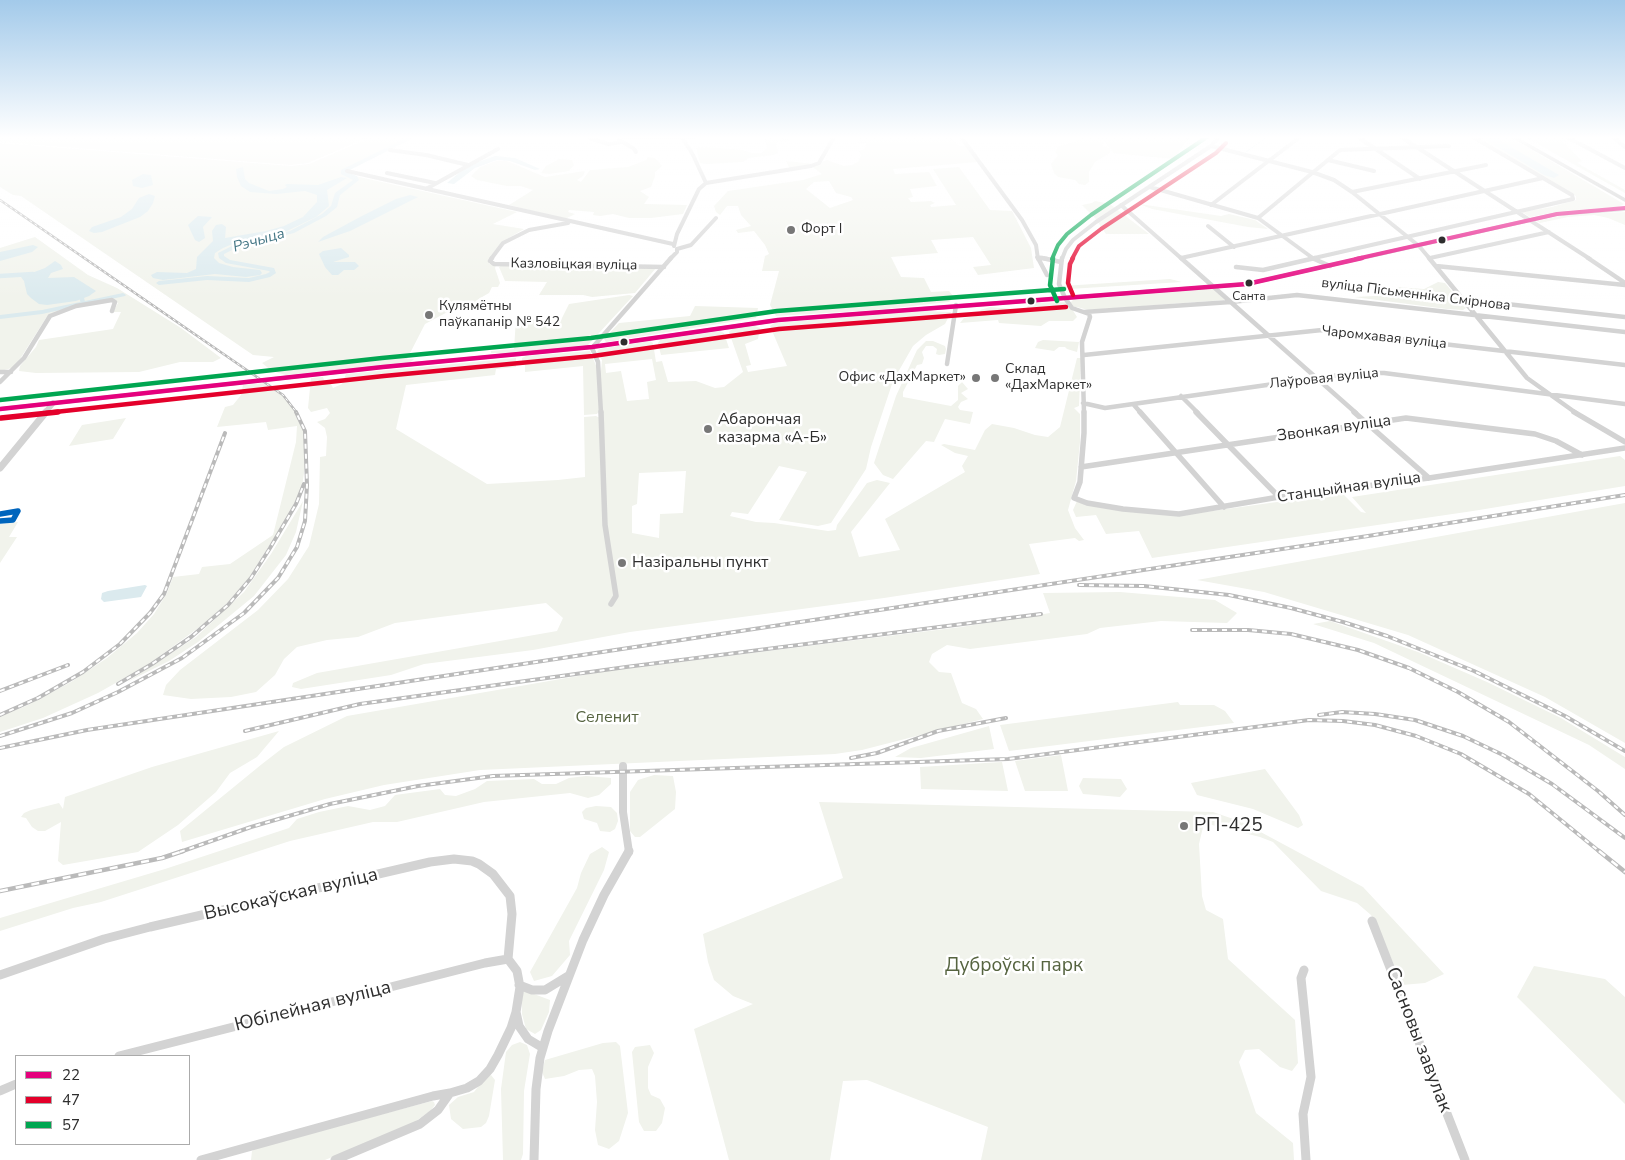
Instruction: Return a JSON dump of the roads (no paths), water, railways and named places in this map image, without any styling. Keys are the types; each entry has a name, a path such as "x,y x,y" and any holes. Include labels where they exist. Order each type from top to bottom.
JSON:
{"highway":[{"path":"1622,196 1625,201"}],"main road":[{"name":"вуліца Пісьменніка Смірнова","path":"0,409 383,367 592,347 761,322 1256,282 1557,214 1625,209"}],"street":[{"path":"435,191 673,244 676,249 677,252 592,347 600,371 605,525 616,596 611,604"},
{"path":"673,244 698,191"},
{"path":"1001,191 1022,220 1036,245 1037,257 1048,274"},
{"path":"1074,498 1080,482 1084,433 1084,355 1082,342 1090,317 1084,312 1072,308 1065,298 1059,284 1061,262 1066,249 1073,240 1144,191"},
{"path":"1164,191 1258,218 1313,259 1330,266"},
{"path":"1210,205 1228,191"},
{"path":"1258,218 1290,191"},
{"path":"1352,192 1357,191"},
{"path":"1181,258 1485,191"},
{"path":"1486,191 1625,284"},
{"path":"1236,267 1263,270 1573,198 1572,195 1565,191"},
{"path":"1352,192 1419,246 1527,378 1547,394 1625,442"},
{"path":"1121,206 1214,286 1429,478"},
{"path":"676,249 691,244 716,218"},
{"name":"Казловіцкая вуліца","path":"572,222 528,230 503,243 490,260 494,264 664,267"},
{"path":"1208,226 1234,247"},
{"path":"1430,258 1549,232"},
{"path":"1037,257 1061,262"},
{"path":"1436,266 1625,284"},
{"name":"вуліца Пісьменніка Смірнова","path":"1084,312 1231,302 1297,295 1473,313 1625,332"},
{"path":"1461,299 1625,316"},
{"path":"0,382 24,358 50,316 76,306 112,300 115,302 112,311"},
{"path":"947,364 956,305"},
{"name":"Чаромхавая вуліца","path":"1084,355 1322,330 1625,365"},
{"path":"0,372 10,372"},
{"name":"Лаўровая вуліца","path":"1083,404 1105,408 1134,405 1181,396 1316,378 1384,372 1625,404"},
{"path":"1181,396 1279,498"},
{"path":"0,468 53,403"},
{"path":"1134,405 1224,507"},
{"name":"Звонкая вуліца","path":"1081,467 1406,418 1535,434 1556,441 1582,455"},
{"name":"Станцыйная вуліца","path":"1074,498 1087,503 1169,514 1429,478 1625,448"},
{"path":"534,1160 536,1089 543,1048 569,975 601,902 629,852 623,812 623,766"},
{"name":"Высокаўская вуліца","path":"0,975 104,939 430,862 454,859 472,860 479,864 493,874 510,896 512,914 508,960"},
{"name":"Сасновы завулак","path":"1372,920 1465,1160"},
{"path":"201,1160 433,1096 450,1093 473,1085 490,1069 505,1042 516,1012 520,985 517,971 508,960"},
{"name":"Юбілейная вуліца","path":"123,1055 485,963 508,960"},
{"path":"1304,970 1301,978 1311,1076 1302,1114 1306,1160"},
{"path":"520,985 532,990 545,990 553,987 569,975"},
{"path":"516,1012 525,1036 543,1048"},
{"path":"0,1091 15,1084"},
{"path":"335,1160 420,1124 438,1110 450,1093"}],"waterway":[{"name":"Рэчыца","path":"159,283 207,278 249,280 268,276 273,273 272,269 228,262 221,257 221,253 238,245 292,232 324,215 334,207 337,194 341,191"},
{"path":"0,276 33,274"},
{"path":"78,293 81,295 83,303"},
{"name":"Рэчыца","path":"0,317 42,312 123,295"}],"railway":[{"path":"0,200 283,395 297,413"},
{"path":"0,736 72,713 118,692 182,658 244,613 278,578 297,547 305,521 307,485 305,431 296,412"},
{"path":"0,715 38,698 83,672 120,644 150,613 164,594 225,433"},
{"path":"118,684 152,664 191,637 228,605 251,578 270,548 296,504 304,484"},
{"path":"0,748 87,730 1368,536 1625,495"},
{"path":"1079,585 1144,586 1229,595 1291,608 1343,622 1387,636 1474,671 1565,716 1625,751"},
{"path":"245,731 360,704 626,667 1041,614"},
{"path":"1192,630 1248,630 1291,634 1358,650 1409,668 1458,692 1509,722 1598,791 1625,815"},
{"path":"0,691 68,665"},
{"path":"1319,715 1342,712 1375,714 1415,720 1463,736 1503,755 1552,784 1625,838"},
{"path":"851,758 877,753 938,731 1006,718"},
{"path":"180,852 251,827 330,804 418,786 493,776 1008,759 1309,720 1343,721 1375,725 1416,736 1461,754 1529,794 1600,852"},
{"path":"1599,851 1625,872"},
{"path":"0,891 162,858 180,852"}],"place":[{"name":"Форт I","path":"791,230"},
{"name":"Санта","path":"1249,283"},
{"name":"Кулямётны паўкапанір № 542","path":"429,315"},
{"name":"Офис «ДахМаркет»","path":"976,378"},
{"name":"Склад «ДахМаркет»","path":"995,378"},
{"name":"Абарончая казарма «А-Б»","path":"708,429"},
{"name":"Назіральны пункт","path":"622,563"},
{"name":"РП-425","path":"1184,826"}],"park label":[{"name":"Селенит","path":"607,718"},
{"name":"Дуброўскі парк","path":"1014,966"}]}
